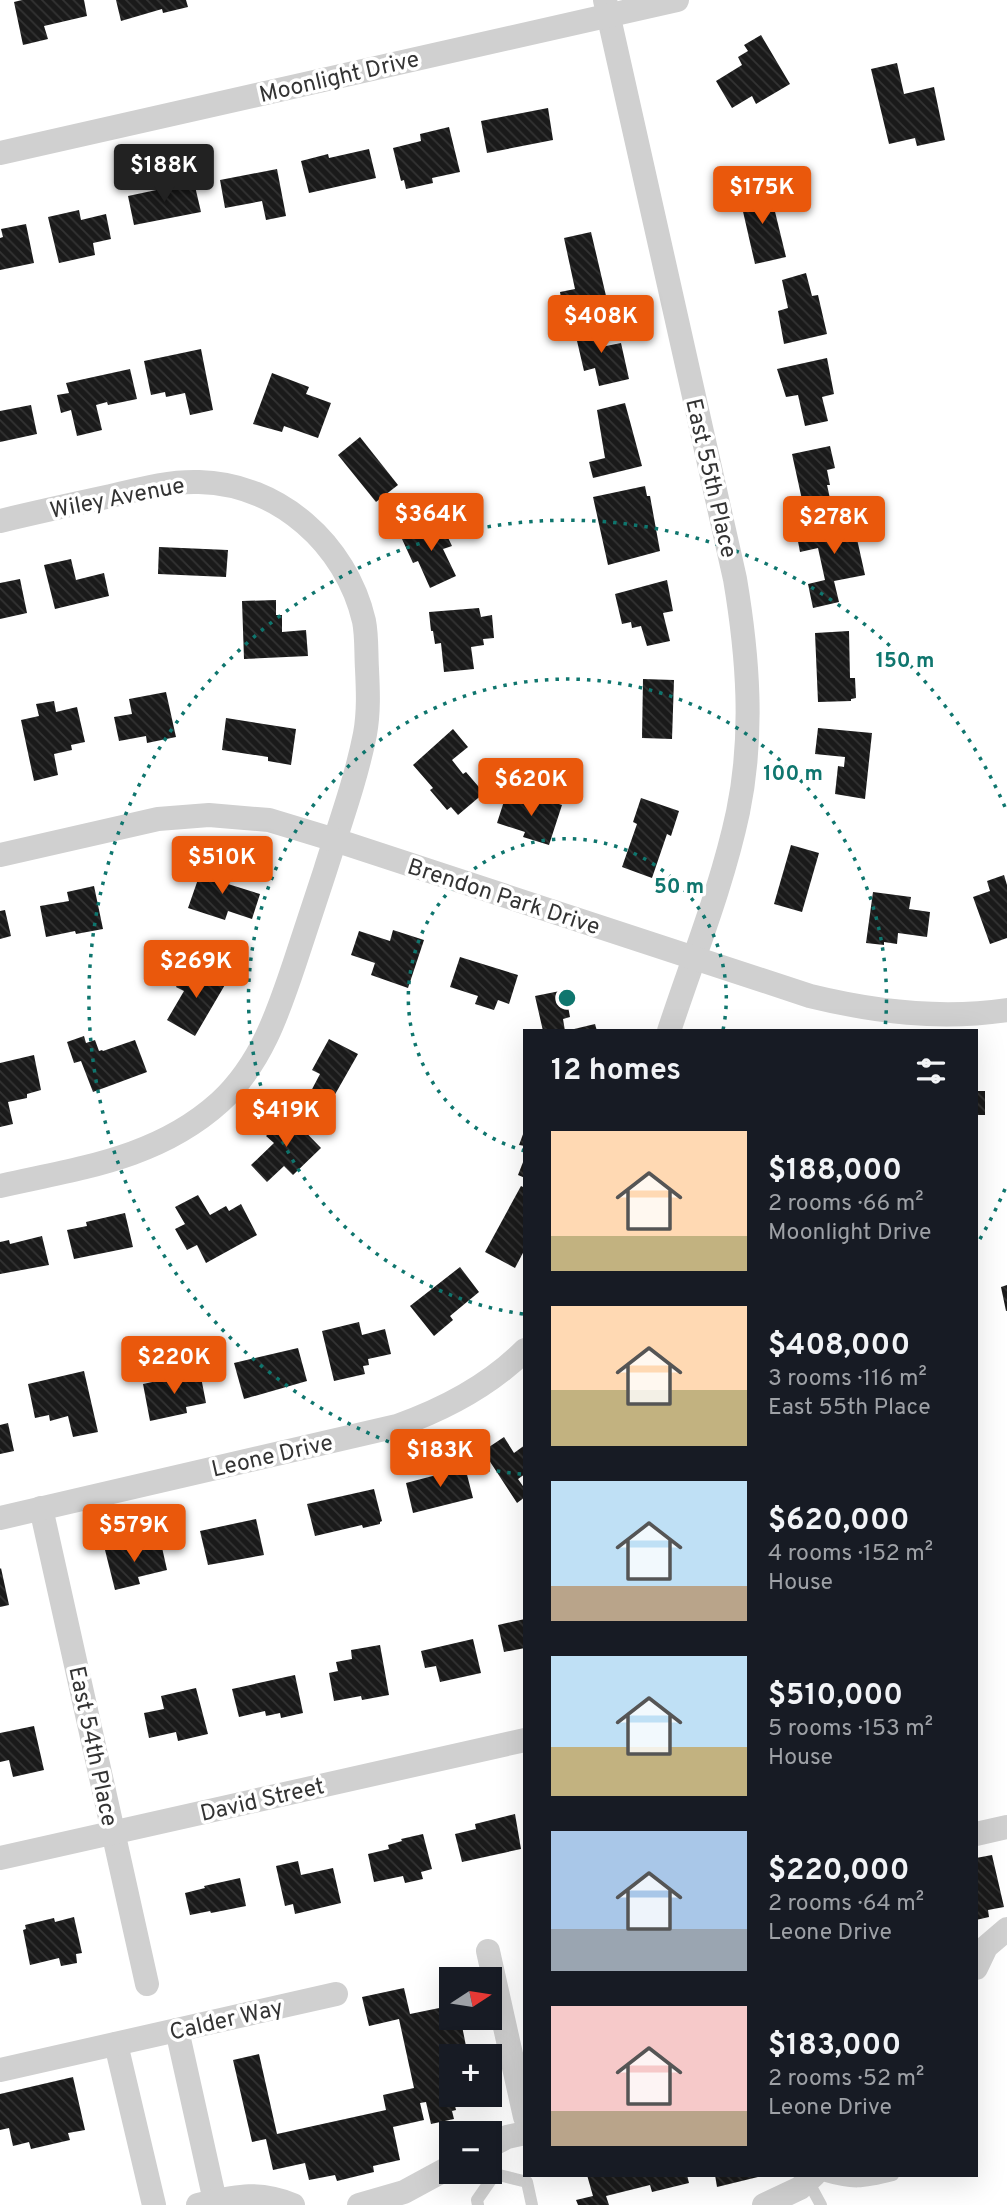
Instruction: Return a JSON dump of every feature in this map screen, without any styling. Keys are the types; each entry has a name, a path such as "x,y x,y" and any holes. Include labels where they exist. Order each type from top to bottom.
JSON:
{"street":[{"name":"Moonlight Drive","path":"0,153 606,8 677,0"},
{"name":"East 55th Place","path":"606,8 735,579 747,666 748,725 738,813 726,861 694,958"},
{"name":"Wiley Avenue","path":"0,521 159,485 201,482 231,486 260,495 297,516 313,529 344,570 365,627 369,701 361,754 335,840 277,1016 254,1061 221,1100 189,1127 142,1151 111,1161 0,1186"},
{"name":"Brendon Park Drive","path":"0,855 158,819 209,814 269,820 810,996 877,1010 925,1015 1007,1010"},
{"path":"670,1029 694,958"},
{"name":"Leone Drive","path":"0,1518 397,1426 466,1395 503,1370 523,1352"},
{"name":"East 54th Place","path":"41,1508 147,1984"},
{"name":"David Street","path":"0,1858 523,1740"},
{"path":"978,1834 1007,1827"},
{"path":"978,1964 986,1947 1007,1929"},
{"path":"488,1951 523,2108"},
{"name":"Calder Way","path":"0,2070 336,1994"},
{"path":"177,2030 206,2203 247,2196 266,2196 293,2205"},
{"path":"116,2044 154,2205"},
{"path":"502,2139 523,2133"},
{"path":"359,2205 404,2192 439,2173"},
{"path":"764,2205 792,2193 815,2177"}],"lane":[{"path":"502,2172 527,2182 532,2205"},
{"path":"821,2205 815,2177 848,2183 885,2177"},
{"path":"478,2205 477,2200 485,2184"}],"building":[{"path":"84,0 87,16 44,26 48,39 23,45 14,2"},
{"path":"116,0 186,0 188,7 163,13 162,9 121,21"},
{"path":"761,35 790,84 756,104 752,96 732,108 716,81 742,65 738,57 748,51 744,45"},
{"path":"897,63 904,94 934,87 945,140 917,146 915,138 889,144 871,69"},
{"path":"548,108 553,140 487,153 481,121"},
{"path":"449,127 460,172 432,178 433,183 406,189 404,180 401,181 393,148 421,141 420,134"},
{"path":"369,149 376,178 309,193 301,161 328,154 329,158"},
{"path":"277,169 286,216 266,220 262,201 225,208 220,180"},
{"path":"194,182 201,212 134,225 128,196"},
{"path":"769,187 786,257 755,264 739,194"},
{"path":"79,210 81,220 106,214 111,239 93,243 95,255 59,263 48,217"},
{"path":"26,224 34,263 0,270 0,238 3,237 1,229"},
{"path":"591,232 607,300 563,310 560,292 575,289 564,238"},
{"path":"806,273 812,296 818,295 827,334 784,344 778,311 788,308 782,280"},
{"path":"600,322 606,346 621,343 629,379 599,386 595,368 584,371 574,328"},
{"path":"201,349 213,410 190,415 185,393 166,397 165,392 151,395 144,361"},
{"path":"827,358 834,394 822,397 828,421 805,426 798,395 786,397 777,369"},
{"path":"130,369 137,399 96,405 102,430 77,436 71,410 61,413 57,395 69,393 66,383"},
{"path":"272,373 309,387 306,394 331,403 318,438 284,426 282,432 253,424"},
{"path":"625,403 642,466 593,478 589,462 605,458 597,410"},
{"path":"31,405 37,434 0,442 0,411"},
{"path":"360,437 398,485 376,502 338,455"},
{"path":"830,446 835,468 827,470 830,485 827,485 833,512 806,518 792,454"},
{"path":"645,486 647,496 650,496 660,551 608,565 593,497"},
{"path":"863,516 868,537 857,539 865,575 834,581 839,602 813,608 808,584 825,580 818,548 800,552 796,531"},
{"path":"440,521 452,546 443,549 456,576 430,588 418,561 413,563 402,539"},
{"path":"159,547 228,550 226,577 158,574"},
{"path":"71,559 76,580 104,573 109,596 55,609 44,565"},
{"path":"20,579 27,613 0,619 0,583"},
{"path":"667,580 673,611 663,613 670,641 647,646 641,626 632,628 631,622 622,624 615,594"},
{"path":"276,600 276,615 282,615 282,632 306,630 308,656 244,659 242,601"},
{"path":"479,608 481,617 492,615 494,638 483,639 484,645 471,647 474,669 444,672 441,643 435,644 429,612"},
{"path":"849,631 850,678 855,678 856,698 851,701 818,702 815,633"},
{"path":"643,679 674,680 672,739 642,738"},
{"path":"166,692 176,737 147,743 146,736 119,741 114,717 132,714 129,699"},
{"path":"54,701 56,712 77,707 85,742 71,745 72,750 54,754 58,775 34,781 21,720 39,716 36,704"},
{"path":"226,718 296,729 291,765 268,761 268,757 222,750"},
{"path":"818,728 872,733 865,799 835,794 838,766 844,767 845,757 815,754"},
{"path":"453,729 468,747 452,760 484,793 458,815 451,807 447,810 413,765"},
{"path":"506,795 534,805 537,797 562,805 549,845 523,837 525,832 497,823"},
{"path":"641,798 679,811 671,836 667,834 652,878 622,867 637,824 633,822"},
{"path":"791,845 819,853 802,912 774,904"},
{"path":"203,865 231,875 228,884 260,894 252,919 228,911 225,920 188,908"},
{"path":"1004,875 1007,885 1007,938 990,944 973,897 990,891 987,881"},
{"path":"94,886 103,929 46,937 40,906 69,901 67,892"},
{"path":"873,892 911,897 909,909 930,912 927,937 898,933 897,944 866,943"},
{"path":"5,910 11,936 0,939 0,911"},
{"path":"393,930 424,940 408,988 371,975 375,963 351,955 359,931 390,941"},
{"path":"460,957 518,975 509,1004 498,1000 494,1010 475,1004 478,996 450,987"},
{"path":"198,967 226,983 195,1036 167,1020 184,991 176,987 184,973 192,977"},
{"path":"565,990 570,1017 563,1019 565,1029 543,1029 535,996"},
{"path":"595,1024 596,1029 574,1029"},
{"path":"84,1036 86,1043 95,1040 99,1051 135,1040 147,1072 93,1092 81,1061 74,1063 67,1042"},
{"path":"329,1039 358,1054 329,1105 310,1093 320,1074 312,1070"},
{"path":"34,1055 41,1090 27,1094 27,1098 8,1102 13,1124 0,1127 0,1063"},
{"path":"978,1091 985,1091 985,1115 978,1115"},
{"path":"286,1112 321,1148 293,1175 284,1166 267,1182 251,1165 274,1143 266,1136"},
{"path":"523,1162 523,1177 518,1175"},
{"path":"521,1186 523,1187 523,1253 515,1268 485,1252"},
{"path":"198,1195 210,1215 226,1206 229,1211 241,1204 257,1235 206,1263 197,1245 187,1250 175,1229 185,1224 175,1207"},
{"path":"125,1213 133,1247 74,1259 67,1230 87,1226 86,1222"},
{"path":"42,1236 49,1265 0,1274 0,1242 9,1240 10,1244"},
{"path":"460,1267 479,1292 450,1316 453,1320 434,1336 410,1306"},
{"path":"1007,1285 1007,1311 1006,1311 1001,1287"},
{"path":"359,1322 362,1335 385,1329 391,1354 368,1359 369,1365 363,1366 365,1374 334,1381 322,1331"},
{"path":"298,1348 307,1381 244,1399 234,1363"},
{"path":"84,1371 98,1432 73,1437 68,1416 50,1421 49,1415 35,1418 28,1384"},
{"path":"200,1372 206,1403 186,1407 187,1413 150,1421 143,1384"},
{"path":"8,1423 14,1451 0,1454 0,1425"},
{"path":"504,1437 514,1453 523,1446 523,1475 518,1479 523,1486 523,1498 517,1503 483,1451"},
{"path":"464,1463 473,1498 413,1513 406,1483 444,1473 442,1468"},
{"path":"374,1489 382,1521 380,1524 363,1528 362,1525 315,1536 307,1504"},
{"path":"256,1519 264,1555 208,1565 200,1531"},
{"path":"161,1543 167,1570 138,1577 140,1584 115,1590 105,1550 130,1544 132,1550"},
{"path":"0,1569 9,1605 0,1607"},
{"path":"523,1619 523,1648 504,1652 498,1625"},
{"path":"473,1639 481,1673 440,1682 436,1666 425,1668 421,1651"},
{"path":"380,1645 389,1695 334,1701 329,1673 338,1671 336,1662 352,1659 351,1650"},
{"path":"295,1675 303,1713 281,1718 280,1713 266,1716 265,1711 239,1717 232,1689"},
{"path":"196,1688 208,1734 178,1741 176,1732 149,1738 144,1713 164,1709 161,1696"},
{"path":"34,1726 44,1770 13,1777 9,1760 0,1762 0,1733"},
{"path":"515,1814 521,1849 462,1862 455,1834 476,1829 475,1824"},
{"path":"423,1834 432,1869 421,1872 423,1879 405,1883 403,1876 374,1882 368,1854 389,1849 388,1845 402,1841 401,1839"},
{"path":"992,1855 1004,1907 988,1910 989,1917 978,1920 978,1858"},
{"path":"298,1861 301,1875 333,1868 341,1903 295,1914 293,1904 285,1906 276,1866"},
{"path":"240,1878 246,1906 190,1915 185,1893"},
{"path":"74,1917 82,1953 76,1954 77,1963 61,1966 59,1958 30,1965 23,1930 26,1929 25,1925 54,1918 55,1922"},
{"path":"404,1988 410,2014 439,2008 439,2030 463,2030 466,2044 439,2044 439,2107 455,2107 456,2110 452,2111 454,2119 431,2124 426,2102 420,2103 424,2120 393,2127 400,2160 373,2166 374,2172 337,2181 335,2175 309,2180 305,2163 273,2170 266,2139 252,2142 233,2060 259,2054 277,2134 386,2110 383,2095 414,2088 399,2019 369,2026 362,1997"},
{"path":"73,2077 85,2130 68,2133 70,2140 31,2149 29,2142 13,2146 9,2128 0,2130 0,2094"},
{"path":"588,2177 688,2177 689,2183 652,2192 650,2185 606,2196 609,2205 578,2205 576,2200 593,2196"},
{"path":"715,2177 758,2177 717,2187"}]}
